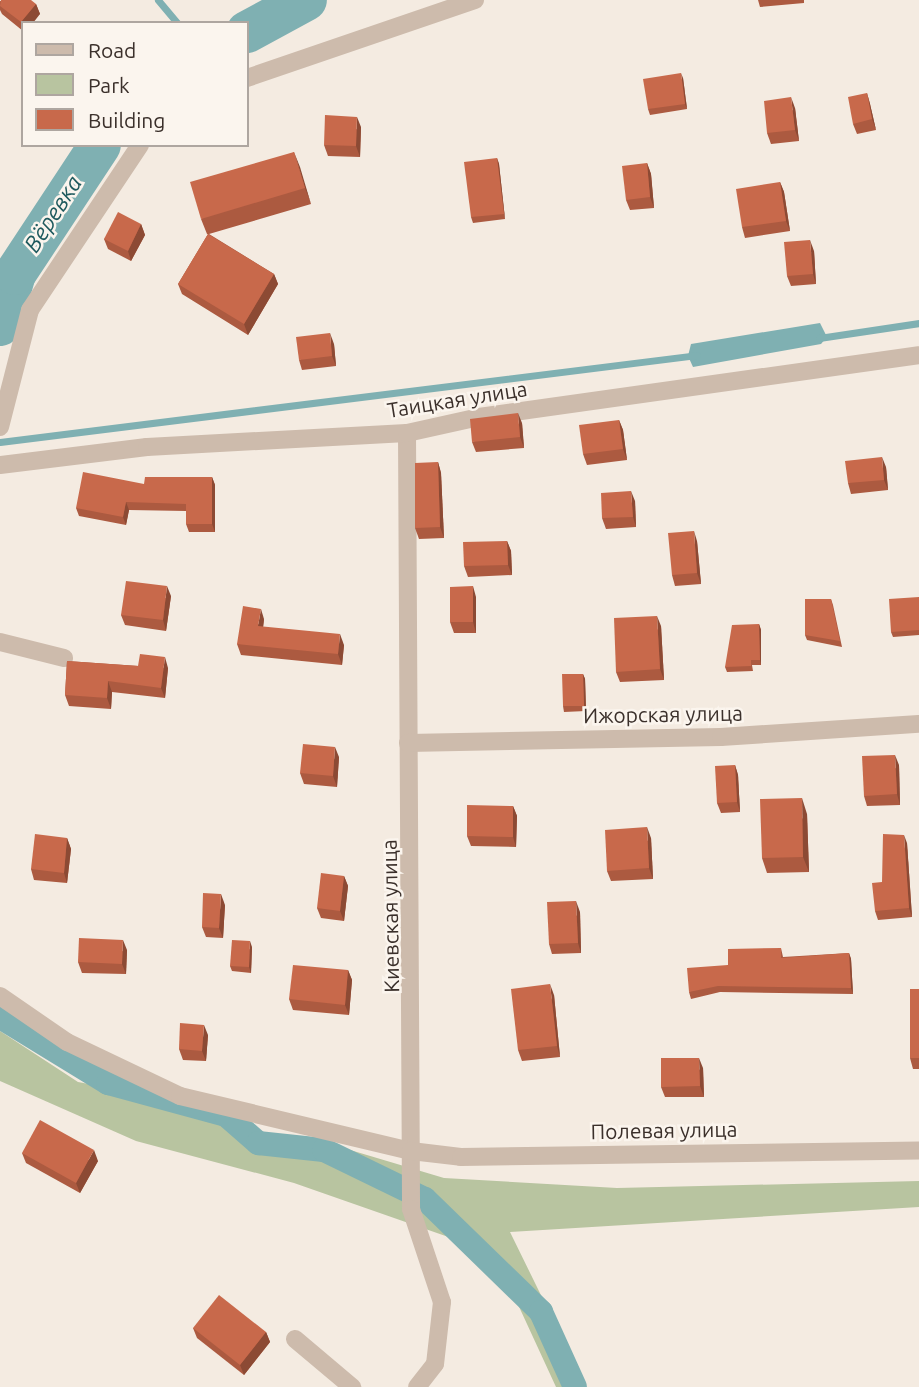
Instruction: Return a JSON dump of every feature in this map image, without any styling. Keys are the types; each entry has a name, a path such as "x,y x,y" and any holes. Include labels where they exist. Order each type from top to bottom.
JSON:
{"street":[{"path":"248,78 475,0"},
{"path":"0,427 30,310 139,147"},
{"name":"Таицкая улица","path":"0,465 147,447 407,433 479,417 919,355"},
{"name":"Киевская улица","path":"407,433 411,1209 442,1302 435,1364 417,1387"},
{"path":"0,642 64,658"},
{"name":"Ижорская улица","path":"408,743 721,737 919,724"},
{"name":"Полевая улица","path":"0,996 67,1042 180,1096 411,1151 461,1157 919,1151"},
{"path":"295,1339 352,1387"}],"green space":[{"path":"0,1031 78,1082 159,1097 263,1134 320,1141 444,1178 617,1188 919,1181 919,1207 510,1232 586,1387 556,1387 515,1298 457,1240 294,1183 136,1141 0,1081"}],"water":[{"path":"820,323 827,337 821,344 693,367 688,356 691,344"}],"building":[{"path":"1,0 31,0 36,4 21,22 0,6"},
{"path":"681,73 685,104 648,109 643,79"},
{"path":"867,93 872,119 853,124 848,97"},
{"path":"791,97 795,130 767,133 764,101"},
{"path":"325,115 357,117 356,146 324,145"},
{"path":"294,152 305,188 201,219 190,182"},
{"path":"497,158 504,214 471,217 464,162"},
{"path":"647,163 650,197 626,200 622,166"},
{"path":"780,182 786,221 742,227 736,189"},
{"path":"118,212 141,224 128,251 104,239"},
{"path":"208,234 274,274 244,324 178,284"},
{"path":"810,240 813,274 787,276 784,242"},
{"path":"330,333 332,356 299,360 296,337"},
{"path":"518,413 520,437 472,442 470,419"},
{"path":"619,420 623,449 583,454 579,425"},
{"path":"882,457 884,480 848,483 845,461"},
{"path":"438,462 440,527 415,528 415,463"},
{"path":"83,472 144,484 145,477 212,477 212,524 186,524 186,504 126,502 123,517 76,508"},
{"path":"631,491 633,517 602,518 601,493"},
{"path":"694,531 697,573 672,575 668,533"},
{"path":"507,541 508,565 464,566 463,542"},
{"path":"126,581 167,586 163,620 121,615"},
{"path":"473,586 473,622 450,622 450,587"},
{"path":"919,597 919,630 891,632 889,599"},
{"path":"805,599 831,599 840,641 805,635"},
{"path":"243,606 261,609 258,626 340,634 338,654 237,644"},
{"path":"657,616 660,669 616,672 614,618"},
{"path":"759,624 760,660 751,660 751,666 725,667 732,625"},
{"path":"140,654 165,657 161,688 108,681 107,698 65,695 67,661 138,666"},
{"path":"562,674 583,674 584,706 563,706"},
{"path":"303,744 335,747 333,776 300,773"},
{"path":"895,755 897,794 864,796 862,756"},
{"path":"735,765 737,802 717,803 715,766"},
{"path":"802,798 803,857 762,858 760,799"},
{"path":"467,805 513,806 513,837 467,836"},
{"path":"647,827 649,868 607,871 605,830"},
{"path":"35,834 67,838 64,873 31,869"},
{"path":"883,834 904,835 909,908 875,911 872,883 882,882"},
{"path":"321,873 344,876 340,911 317,908"},
{"path":"203,893 221,894 219,928 202,927"},
{"path":"576,901 578,943 549,944 547,902"},
{"path":"79,938 123,940 122,964 78,962"},
{"path":"232,940 250,941 249,967 230,966"},
{"path":"781,948 781,958 849,953 851,988 718,986 689,992 687,968 728,965 728,949"},
{"path":"293,965 348,970 345,1005 289,999"},
{"path":"550,984 557,1046 518,1050 511,989"},
{"path":"910,989 919,989 919,1058 910,1058"},
{"path":"180,1023 204,1025 202,1051 179,1049"},
{"path":"661,1058 699,1058 700,1086 661,1087"},
{"path":"40,1120 94,1150 76,1183 22,1153"},
{"path":"219,1295 266,1332 240,1365 193,1328"}],"waterway":[{"path":"158,0 175,21"},
{"name":"Вёревка","path":"248,31 306,0"},
{"name":"Вёревка","path":"0,325 15,274 99,147"},
{"path":"819,338 919,323"},
{"path":"0,442 697,355"},
{"path":"0,1017 108,1083 226,1115 258,1143 324,1150 425,1199 541,1312 575,1387"}]}
